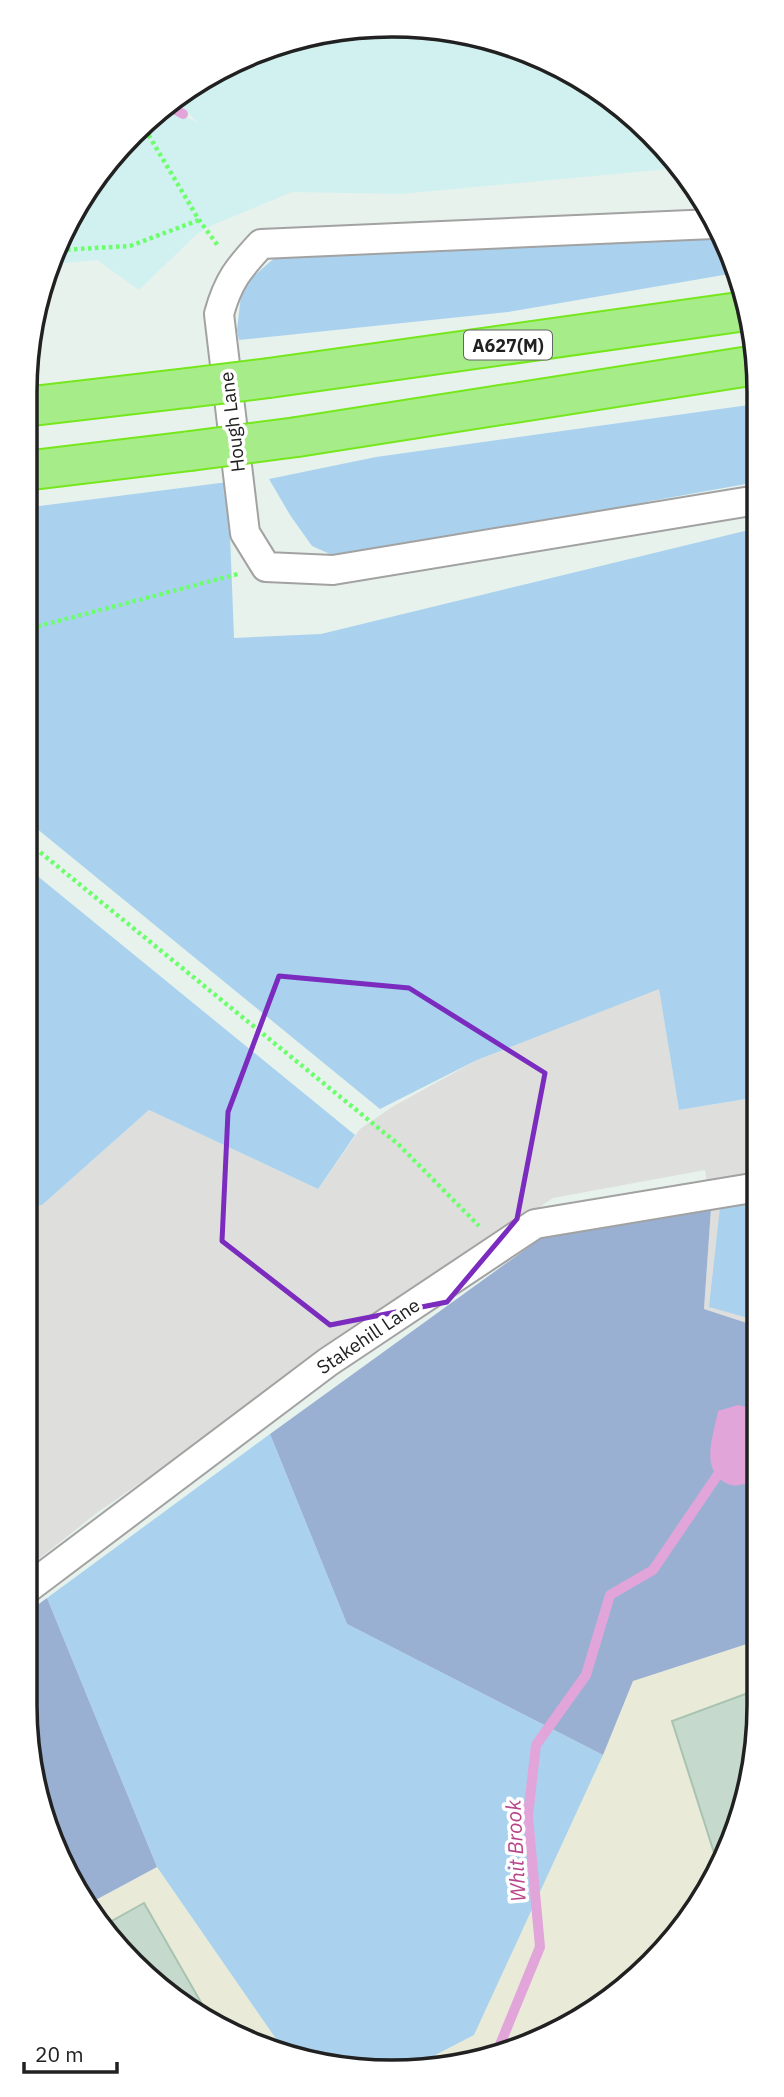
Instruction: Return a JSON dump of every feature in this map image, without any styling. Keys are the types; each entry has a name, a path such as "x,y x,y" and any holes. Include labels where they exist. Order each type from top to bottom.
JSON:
{"highway":[{"name":"A627(M)","path":"37,405 270,378 738,312"},
{"path":"37,469 297,437 746,367"}],"street":[{"name":"Hough Lane","path":"266,567 244,533 219,314 225,293 237,270 261,244 705,224"},
{"path":"266,567 333,570 747,502"},
{"name":"Stakehill Lane","path":"37,1581 328,1362 536,1224 747,1189"}],"path":[{"path":"148,134 199,220 237,270"},
{"path":"67,250 130,246 199,220"},
{"path":"37,627 266,567"},
{"path":"37,850 398,1144 500,1247"}],"highlighted area":[{"path":"279,976 409,988 545,1073 517,1219 447,1302 330,1325 222,1241 228,1112"}],"shaded area":[{"path":"392,37 438,40 506,56 570,84 626,125 668,169 400,194 292,192 197,234 139,290 97,260 61,263 84,214 110,176 141,141 175,111 198,123 182,106 235,73 278,56 346,40"},
{"path":"711,234 727,274 508,312 239,340 237,330 242,286 278,255 374,245 650,241"},
{"path":"747,405 747,484 651,501 440,547 332,555 312,546 269,479 376,457"},
{"path":"228,482 234,638 321,634 747,530 747,1099 679,1110 659,989 477,1060 380,1109 37,829 37,506"},
{"path":"37,876 355,1135 318,1189 149,1110 42,1205 37,1206"},
{"path":"659,988 679,1110 747,1099 747,1323 704,1309 711,1208 705,1170 553,1198 98,1512 37,1560 37,1206 42,1205 149,1110 318,1189 360,1129 392,1107 477,1060"},
{"path":"747,1202 747,1318 709,1307 720,1207"},
{"path":"711,1208 704,1309 747,1323 747,1644 633,1681 603,1755 347,1624 270,1434 548,1233"},
{"path":"738,1405 747,1407 747,1482 742,1485 724,1482 712,1468 710,1450 718,1411"},
{"path":"270,1434 347,1624 603,1755 474,2035 430,2058 392,2060 346,2057 277,2041 157,1867 47,1598"},
{"path":"47,1598 157,1867 96,1900 84,1883 64,1841 44,1774 37,1705 37,1605"},
{"path":"747,1630 744,1751 735,1797 711,1862 674,1921 643,1956 608,1987 570,2013 528,2033 484,2048 430,2058 474,2035 630,1665"},
{"path":"157,1867 277,2041 214,2013 176,1987 125,1939 96,1900"}],"building":[{"path":"747,1693 740,1774 728,1819 714,1854 672,1721"},
{"path":"144,1903 203,2005 158,1972 111,1922"}],"waterway":[{"name":"Whit Brook","path":"176,110 183,114"},
{"name":"Whit Brook","path":"501,2043 540,1947 528,1816 536,1745 586,1675 610,1595 653,1570 723,1467"}]}
